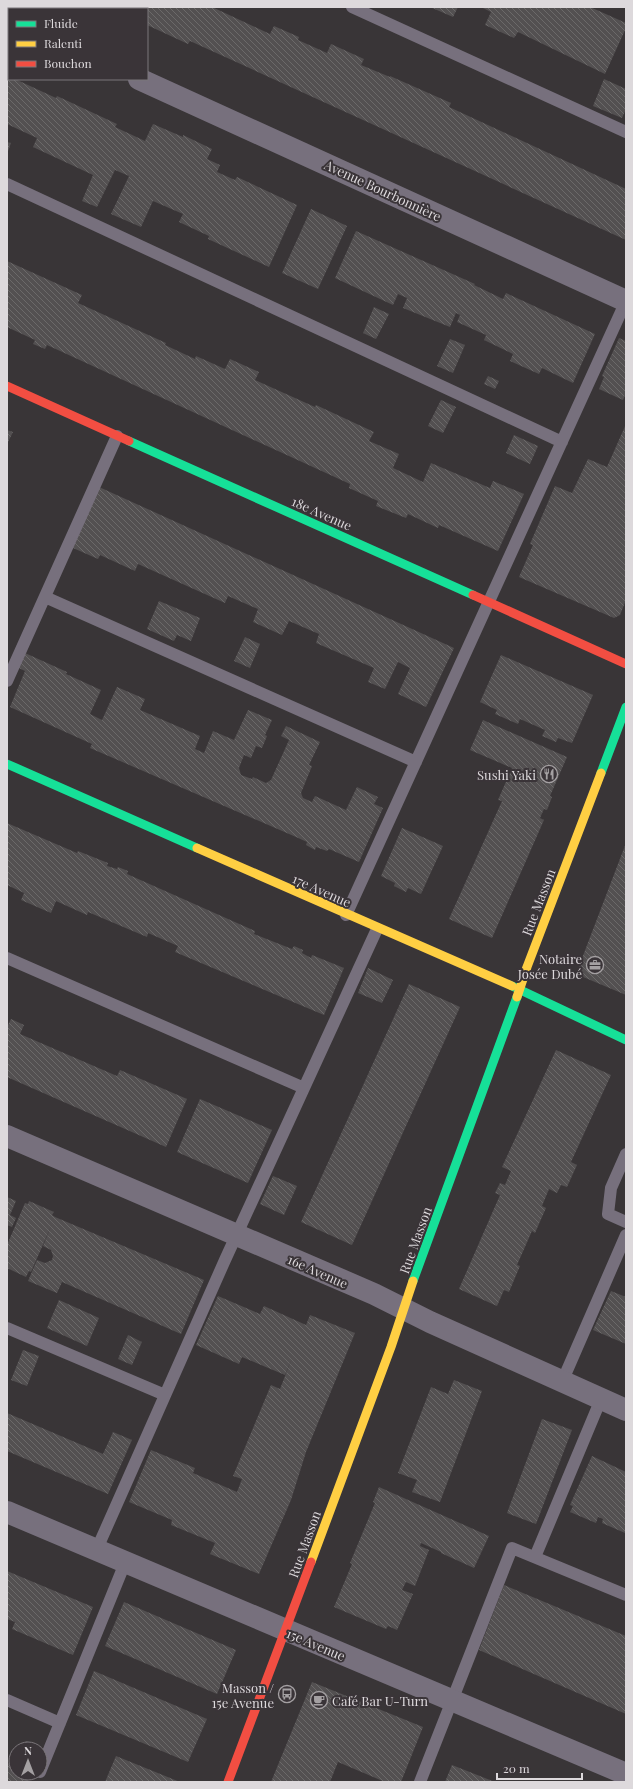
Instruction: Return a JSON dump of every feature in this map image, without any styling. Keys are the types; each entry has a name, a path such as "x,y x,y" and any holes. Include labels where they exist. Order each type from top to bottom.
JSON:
{"street":[{"name":"Avenue Bourbonnière","path":"141,80 626,301"},
{"name":"18e Avenue","path":"7,386 626,664"},
{"name":"Rue Masson","path":"228,1782 286,1631 519,991 626,707"},
{"name":"17e Avenue","path":"7,764 377,929 494,978 626,1040"},
{"name":"16e Avenue","path":"7,1136 404,1309 626,1410"},
{"name":"15e Avenue","path":"7,1512 96,1551 626,1774"}],"lane":[{"path":"352,7 626,132"},
{"path":"7,23 8,19"},
{"path":"7,184 562,442"},
{"path":"346,915 626,301"},
{"path":"7,682 117,436"},
{"path":"45,597 416,762"},
{"path":"96,1551 165,1395 377,929"},
{"path":"7,958 304,1088"},
{"path":"626,1154 611,1188 608,1214 626,1222"},
{"path":"562,1382 626,1234"},
{"path":"7,1328 165,1395"},
{"path":"535,1557 601,1399"},
{"path":"420,1782 512,1548 626,1595"},
{"path":"48,1753 125,1563"},
{"path":"7,1700 60,1723"}],"building":[{"path":"117,7 212,7 270,34 274,26 299,37 298,40 327,53 331,44 364,59 361,65 451,103 449,107 626,189 626,240 190,41 188,44 148,25 148,8"},
{"path":"430,7 458,7 453,17"},
{"path":"481,7 590,7 626,23 626,28 605,74 518,32 514,38 485,25 491,12"},
{"path":"7,75 8,80 17,80 56,98 57,96 117,124 115,127 145,141 153,124 183,137 183,135 212,149 207,159 220,165 217,172 235,180 237,177 297,205 269,267 208,239 209,236 179,222 183,214 153,201 141,227 111,214 129,176 115,170 97,207 82,201 93,175 33,147 37,138 7,124"},
{"path":"604,79 626,89 626,109 622,118 593,106"},
{"path":"7,142 11,143 7,154"},
{"path":"311,209 347,226 318,289 282,273"},
{"path":"356,231 475,284 474,285 503,299 506,293 595,334 573,383 542,368 539,374 510,361 513,354 484,340 486,335 457,322 460,315 456,313 450,327 403,308 407,298 398,294 393,305 335,278"},
{"path":"7,261 82,295 78,303 166,343 165,345 195,359 196,356 225,369 230,359 259,372 255,380 315,407 316,405 374,432 369,441 399,454 393,468 423,482 431,463 490,488 493,481 524,494 498,551 439,525 438,528 408,514 406,518 376,506 378,501 349,488 350,484 47,345 45,349 33,344 35,340 7,327"},
{"path":"374,307 389,314 376,339 363,333"},
{"path":"619,338 626,341 626,393 623,400 599,389 604,377 602,376"},
{"path":"450,339 465,345 453,373 437,366"},
{"path":"488,376 499,381 495,389 484,384"},
{"path":"441,400 456,407 443,433 428,426"},
{"path":"626,424 626,600 620,615 614,618 519,577 533,545 530,544 555,486 572,493 588,459 607,467"},
{"path":"7,430 13,432 7,444"},
{"path":"514,435 538,446 530,464 506,453"},
{"path":"99,487 454,648 426,707 398,694 410,668 398,662 385,689 368,682 374,668 316,643 319,634 289,621 282,635 253,622 258,609 228,596 225,603 138,564 135,571 100,555 98,559 73,548"},
{"path":"159,601 200,618 191,641 177,635 174,641 147,629"},
{"path":"245,637 260,644 250,668 234,661"},
{"path":"25,653 67,672 66,674 101,690 90,714 102,720 117,687 145,699 140,710 200,736 195,749 204,753 213,731 234,740 248,710 272,720 265,735 267,736 262,748 256,746 251,758 244,755 239,768 241,775 252,779 253,777 266,783 271,780 289,740 281,736 286,726 320,742 309,765 312,766 301,793 303,798 312,802 315,796 346,810 357,787 378,797 374,804 383,808 359,862 329,849 327,851 316,847 315,850 306,845 307,842 90,748 92,744 10,707 25,671 19,668"},
{"path":"501,655 593,695 572,743 558,738 556,742 542,736 545,730 520,719 518,724 495,714 497,710 480,702"},
{"path":"483,720 567,757 550,796 552,797 547,810 544,809 540,818 544,820 492,938 449,919 502,801 498,800 512,768 470,750"},
{"path":"7,823 77,853 78,851 108,863 107,866 117,869 118,867 128,871 127,874 255,931 254,934 292,949 294,946 303,950 302,953 311,958 312,955 344,968 324,1015 175,952 178,946 148,933 147,937 88,912 87,915 56,901 51,913 21,900 24,893 7,885"},
{"path":"402,828 443,846 421,894 408,888 406,892 394,886 395,883 381,876"},
{"path":"626,843 626,995 576,974"},
{"path":"368,968 393,980 382,1003 358,993"},
{"path":"409,984 460,1007 352,1245 301,1222"},
{"path":"11,1019 24,1025 20,1034 117,1076 120,1070 187,1099 166,1147 7,1077 7,1027"},
{"path":"556,1050 611,1075 571,1162 577,1165 567,1187 561,1185 557,1193 549,1189 542,1206 546,1208 535,1233 532,1231 517,1265 520,1266 509,1292 504,1290 497,1306 459,1289 500,1195 495,1193 500,1183 505,1185 511,1171 502,1167"},
{"path":"200,1099 272,1130 248,1183 177,1152"},
{"path":"273,1176 297,1186 284,1215 260,1204"},
{"path":"7,1197 16,1201 10,1215 16,1218 12,1227 7,1225"},
{"path":"29,1201 54,1212 52,1215 55,1217 204,1280 181,1334 62,1282 57,1293 28,1281 37,1260 45,1263 52,1260 53,1256 51,1250 43,1246 52,1224 31,1272 29,1271 26,1277 7,1268 7,1245 25,1203 28,1204"},
{"path":"611,1291 626,1297 626,1344 593,1330"},
{"path":"218,1296 260,1314 264,1306 306,1325 310,1315 355,1333 306,1452 291,1500 259,1574 210,1554 215,1543 171,1525 172,1520 129,1502 151,1450 195,1468 193,1473 237,1492 242,1479 233,1476 271,1385 280,1389 292,1358 285,1375 242,1357 239,1364 196,1345"},
{"path":"59,1300 99,1318 87,1346 47,1328"},
{"path":"128,1335 142,1342 132,1365 118,1359"},
{"path":"23,1350 39,1356 27,1386 11,1380"},
{"path":"454,1380 482,1391 440,1502 412,1492 417,1480 398,1473 431,1387 448,1394"},
{"path":"7,1413 103,1454 113,1432 132,1440 108,1494 7,1451"},
{"path":"542,1419 572,1430 536,1524 507,1513"},
{"path":"592,1456 626,1472 625,1533 602,1523 603,1519 598,1517 596,1523 570,1512 573,1506 570,1505"},
{"path":"379,1487 489,1536 474,1568 421,1543 420,1546 429,1550 415,1586 406,1582 402,1590 413,1594 397,1630 388,1626 386,1629 334,1607 352,1564 350,1563 375,1503 373,1502"},
{"path":"7,1571 93,1607 73,1655 12,1629 15,1622 7,1619"},
{"path":"504,1585 626,1636 626,1714 479,1650"},
{"path":"124,1602 236,1650 217,1694 105,1646"},
{"path":"94,1671 207,1719 188,1762 76,1715"},
{"path":"312,1682 423,1727 401,1782 385,1782 338,1762 330,1782 271,1782"},
{"path":"116,1756 180,1782 105,1782"},
{"path":"7,1763 8,1781 27,1781 27,1782 7,1782"},
{"path":"452,1765 495,1782 445,1782"}],"traffic: fast":[{"path":"129,441 473,595"},
{"path":"601,773 626,707"},
{"path":"7,764 197,848"},
{"path":"512,986 626,1040"},
{"path":"413,1281 517,997"}],"traffic: slow":[{"path":"517,997 601,773"},
{"path":"197,848 512,986"},
{"path":"311,1562 391,1347 413,1281"}],"traffic: jam":[{"path":"7,386 129,441"},
{"path":"473,595 626,664"},
{"path":"228,1782 311,1562"}],"place":[{"name":"Sushi Yaki","path":"549,774"},
{"name":"Notaire Josée Dubé","path":"595,965"},
{"name":"Masson / 15e Avenue","path":"287,1694"},
{"name":"Café Bar U-Turn","path":"319,1700"}]}
